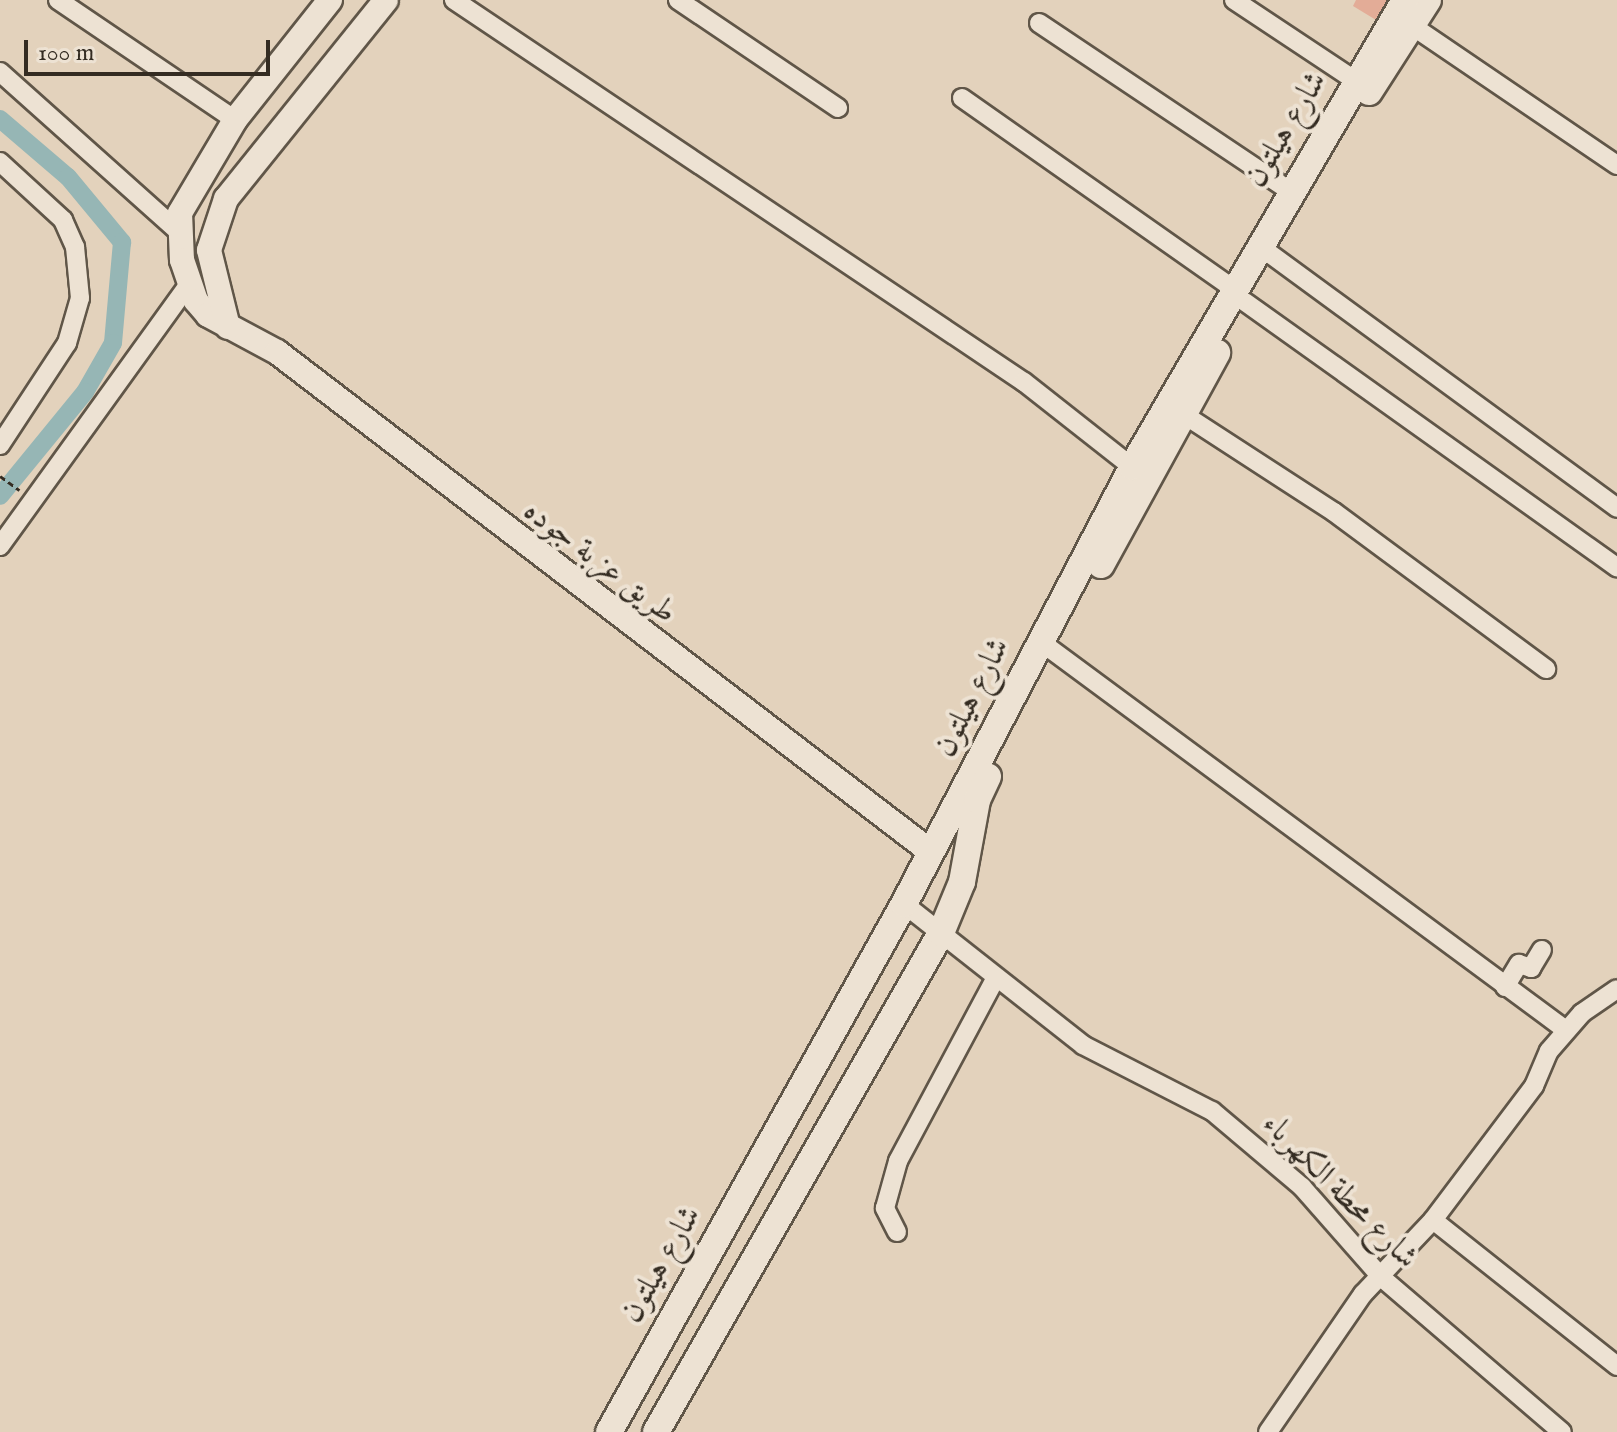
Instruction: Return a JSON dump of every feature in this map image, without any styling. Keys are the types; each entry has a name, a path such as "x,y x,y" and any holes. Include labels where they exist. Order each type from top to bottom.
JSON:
{"main road":[{"name":"شارع هيلتون","path":"1265,250 1290,191 1356,81 1404,14 1428,0"},
{"name":"شارع هيلتون","path":"609,1432 1047,646 1138,472 1404,14"},
{"name":"شارع هيلتون","path":"1138,472 1183,414 1239,295"},
{"name":"شارع هيلتون","path":"656,1432 941,933 962,882 977,800 1047,646"}],"street":[{"path":"58,0 235,120"},
{"path":"178,231 205,163 330,0"},
{"path":"228,327 210,269 212,232 226,199 386,0"},
{"path":"454,0 1024,382 1138,472"},
{"path":"678,0 838,108"},
{"path":"1234,0 1356,81"},
{"path":"1404,14 1617,165"},
{"path":"1039,23 1290,191"},
{"path":"0,72 178,231 212,232"},
{"path":"962,98 1617,567"},
{"path":"0,162 63,220 80,287 67,343 0,445"},
{"name":"طريق عزبة جوده","path":"178,231 190,283 208,315 277,352 931,852"},
{"path":"1265,250 1617,508"},
{"path":"0,546 190,283"},
{"path":"1183,414 1334,512 1546,669"},
{"path":"1047,646 1566,1030"},
{"name":"شارع محطة الكهرباء","path":"904,904 995,979 1083,1045 1212,1111 1302,1187 1381,1277 1562,1432"},
{"path":"1505,987 1519,964 1531,968 1542,950"},
{"path":"897,1232 885,1208 894,1171 995,979"},
{"path":"1268,1432 1381,1277 1433,1220 1566,1030 1617,989"},
{"path":"1433,1220 1617,1366"}],"path":[{"path":"0,476 27,496"}],"building":[{"path":"1356,0 1395,0 1381,23 1353,6"}],"waterway":[{"path":"0,119 68,177 122,242 113,343 85,392 0,496"}]}
